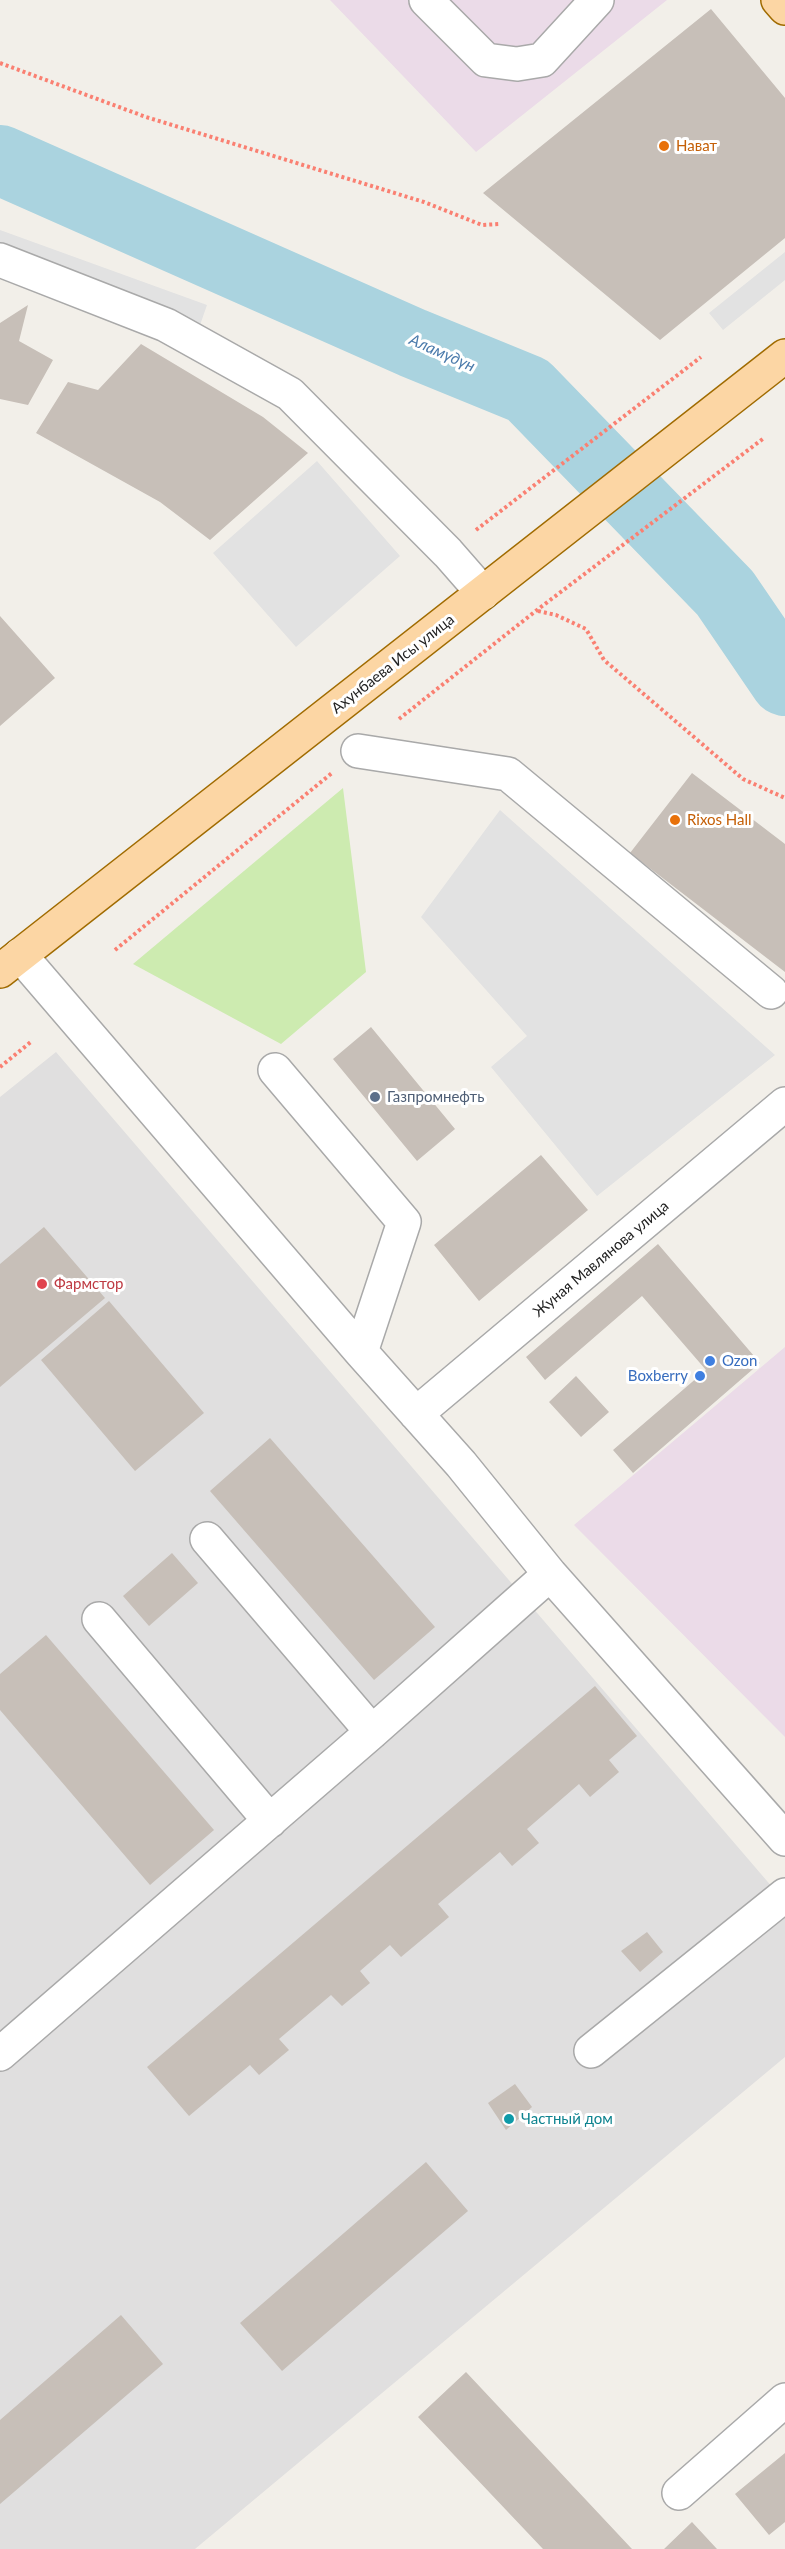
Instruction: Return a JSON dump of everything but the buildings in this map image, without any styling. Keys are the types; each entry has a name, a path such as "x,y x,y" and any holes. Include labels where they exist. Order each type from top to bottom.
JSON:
{"main road":[{"path":"778,0 785,8"},
{"name":"Ахунбаева Исы улица","path":"10,963 785,356"}],"street":[{"path":"426,0 486,60 517,64 542,60 597,0"},
{"path":"0,260 166,325 290,394 448,553 492,585"},
{"path":"358,752 508,774 771,992"},
{"path":"10,963 461,1464 550,1574 785,1839"},
{"path":"275,1070 404,1222 361,1352"},
{"name":"Жуная Мавлянова улица","path":"416,1414 785,1104"},
{"path":"207,1539 372,1732"},
{"path":"0,2054 372,1732 550,1574"},
{"path":"99,1619 270,1821"},
{"path":"591,2051 785,1895"},
{"path":"679,2493 785,2400"}],"path":[{"path":"0,63 146,117 424,202 482,225 500,224"},
{"path":"477,529 701,357"},
{"path":"115,950 537,610 764,438"},
{"path":"537,610 556,615 586,629 604,660 743,779 785,798"},
{"path":"0,1067 32,1041"}],"shaded area":[{"path":"330,0 667,0 476,152"},
{"path":"0,230 207,305 199,328 0,255"},
{"path":"785,252 785,280 723,330 709,313"},
{"path":"317,461 400,556 296,647 213,553"},
{"path":"500,810 775,1055 597,1196 491,1067 527,1036 421,917"},
{"path":"56,1052 785,1902 785,2057 195,2549 0,2549 0,1097"},
{"path":"785,1347 785,1737 574,1525"}],"green space":[{"path":"343,788 366,972 281,1044 133,964"}],"waterway":[{"name":"Аламүдүн","path":"0,160 413,343 528,390 725,593 785,681"}],"place":[{"name":"Нават","path":"664,146"},
{"name":"Rixos Hall","path":"675,820"},
{"name":"Газпромнефть","path":"375,1097"},
{"name":"Фармстор","path":"42,1284"},
{"name":"Ozon","path":"710,1361"},
{"name":"Boxberry","path":"700,1376"},
{"name":"Частный дом","path":"509,2119"}]}
